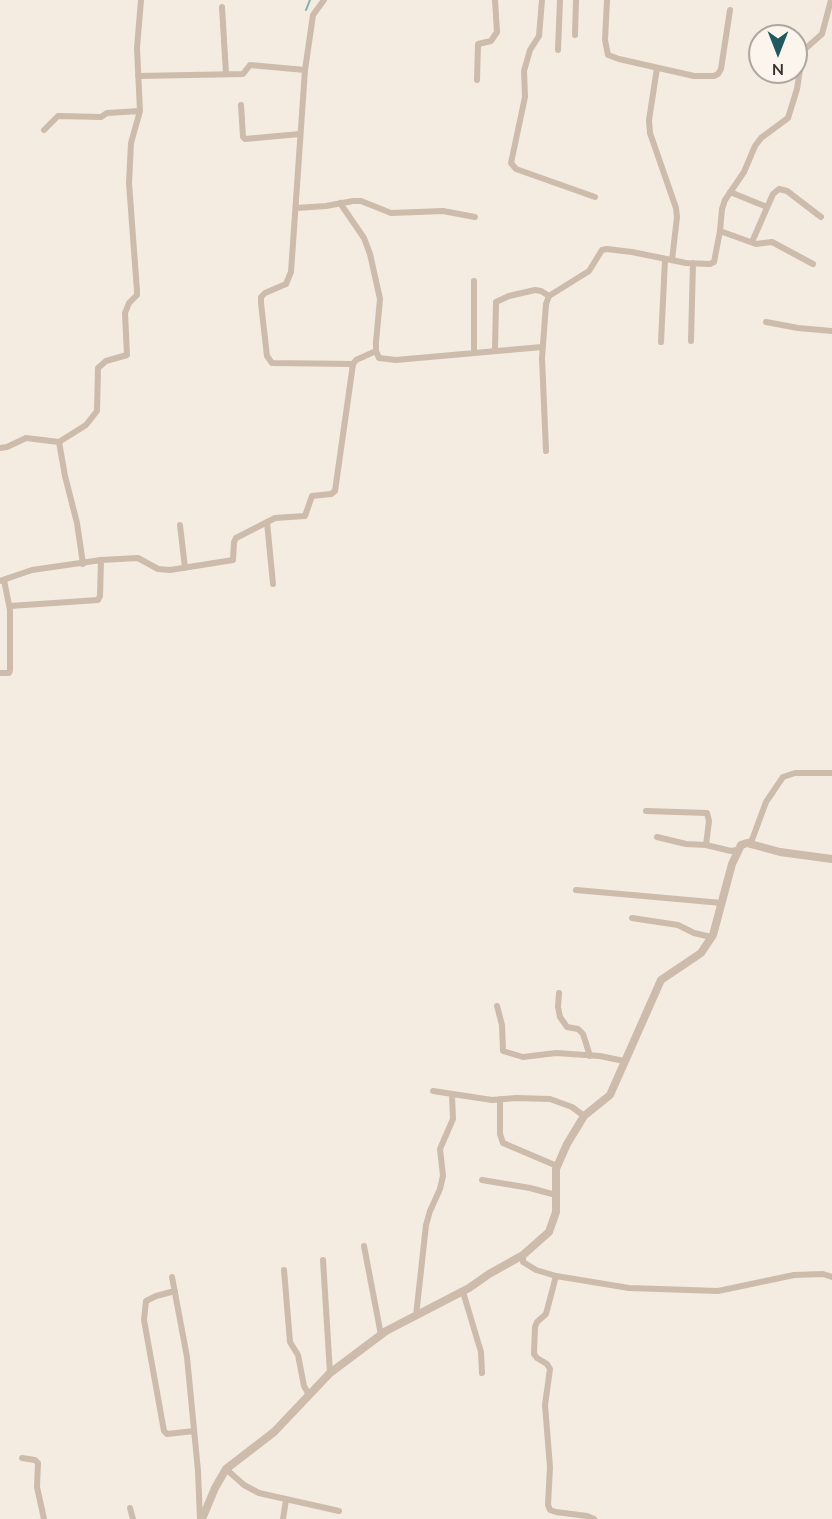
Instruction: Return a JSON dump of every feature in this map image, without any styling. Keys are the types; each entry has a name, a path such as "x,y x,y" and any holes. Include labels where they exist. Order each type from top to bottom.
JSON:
{"street":[{"path":"0,448 26,438 59,442 86,425 94,417 97,406 97,373 101,364 126,356 128,352 125,313 129,303 137,295 129,161 131,143 140,111 137,48 141,0"},
{"path":"324,0 313,15 304,70 296,208 289,279 280,288 261,297 269,361 281,364 353,364"},
{"path":"477,80 478,44 491,41 497,32 495,0"},
{"path":"542,0 539,36 530,50 524,70 525,96 511,163 516,169 595,197"},
{"path":"558,50 560,0"},
{"path":"575,35 576,0"},
{"path":"607,0 605,40 608,55 694,76 714,76 721,69 730,10"},
{"path":"546,451 542,347 546,304 549,296 589,271 602,250 632,252 693,263 714,262 722,208 744,172 755,146 761,138 788,118 802,56 805,49 822,34 831,0"},
{"path":"222,8 226,74"},
{"path":"138,76 244,73 250,65 304,70"},
{"path":"657,68 649,120 650,133 676,208 676,227 668,260 661,342"},
{"path":"241,105 245,139 300,134"},
{"path":"44,130 58,116 101,117 107,113 140,111"},
{"path":"752,242 776,190 782,189 821,218"},
{"path":"730,192 767,207"},
{"path":"296,208 343,206 361,201 391,213 443,211 475,217"},
{"path":"343,206 364,238 378,288 380,308 376,351 379,358 396,360 542,347"},
{"path":"720,231 756,244 772,243 813,264"},
{"path":"691,340 693,263"},
{"path":"474,281 474,353"},
{"path":"495,350 496,302 509,296 534,291 541,291 549,296"},
{"path":"766,322 832,331"},
{"path":"0,673 10,671 10,606 2,580 32,570 101,560 138,558 158,569 185,568 233,560 234,540 275,518 305,516 312,496 331,494 335,491 353,364 356,360 376,351"},
{"path":"59,442 77,523 83,564"},
{"path":"267,522 273,584"},
{"path":"180,525 185,568"},
{"path":"10,606 98,600 101,560"},
{"path":"201,1519 226,1469 274,1432 330,1373 381,1335 463,1292 523,1255 549,1232 556,1212 557,1166 567,1144 584,1116 610,1095 661,980 701,953 711,937 737,850 741,845 752,840 766,802 783,777 795,773 832,773"},
{"path":"646,811 707,813 709,821 706,845"},
{"path":"657,837 686,844 737,850"},
{"path":"747,843 780,852 832,859"},
{"path":"576,890 722,903"},
{"path":"632,918 678,925 694,933 711,937"},
{"path":"559,993 560,1017 567,1027 579,1029 583,1034 590,1056"},
{"path":"497,1006 502,1025 503,1051 523,1057 556,1053 624,1061"},
{"path":"433,1091 472,1098 550,1100 572,1107 584,1116"},
{"path":"416,1316 426,1225 440,1189 442,1176 440,1149 453,1119 452,1095"},
{"path":"500,1099 500,1134 503,1143 557,1166"},
{"path":"482,1180 556,1195"},
{"path":"364,1245 381,1335"},
{"path":"523,1255 523,1262 536,1270 556,1276 629,1288 718,1291 794,1275 823,1274 832,1277"},
{"path":"323,1260 330,1373"},
{"path":"284,1270 290,1342 298,1355 304,1386 309,1395"},
{"path":"556,1276 546,1314 535,1327 534,1354 550,1369 545,1405 550,1467 548,1505 550,1510 556,1512 594,1519"},
{"path":"172,1277 187,1357 201,1519"},
{"path":"175,1292 146,1300 144,1320 164,1431 167,1434 194,1431"},
{"path":"463,1292 481,1352 482,1373"},
{"path":"22,1458 35,1460 38,1463 38,1496 44,1519"},
{"path":"226,1469 251,1489 286,1500 339,1511"},
{"path":"283,1519 286,1500"},
{"path":"130,1508 133,1519"}],"waterway":[{"path":"306,10 310,0"}]}
